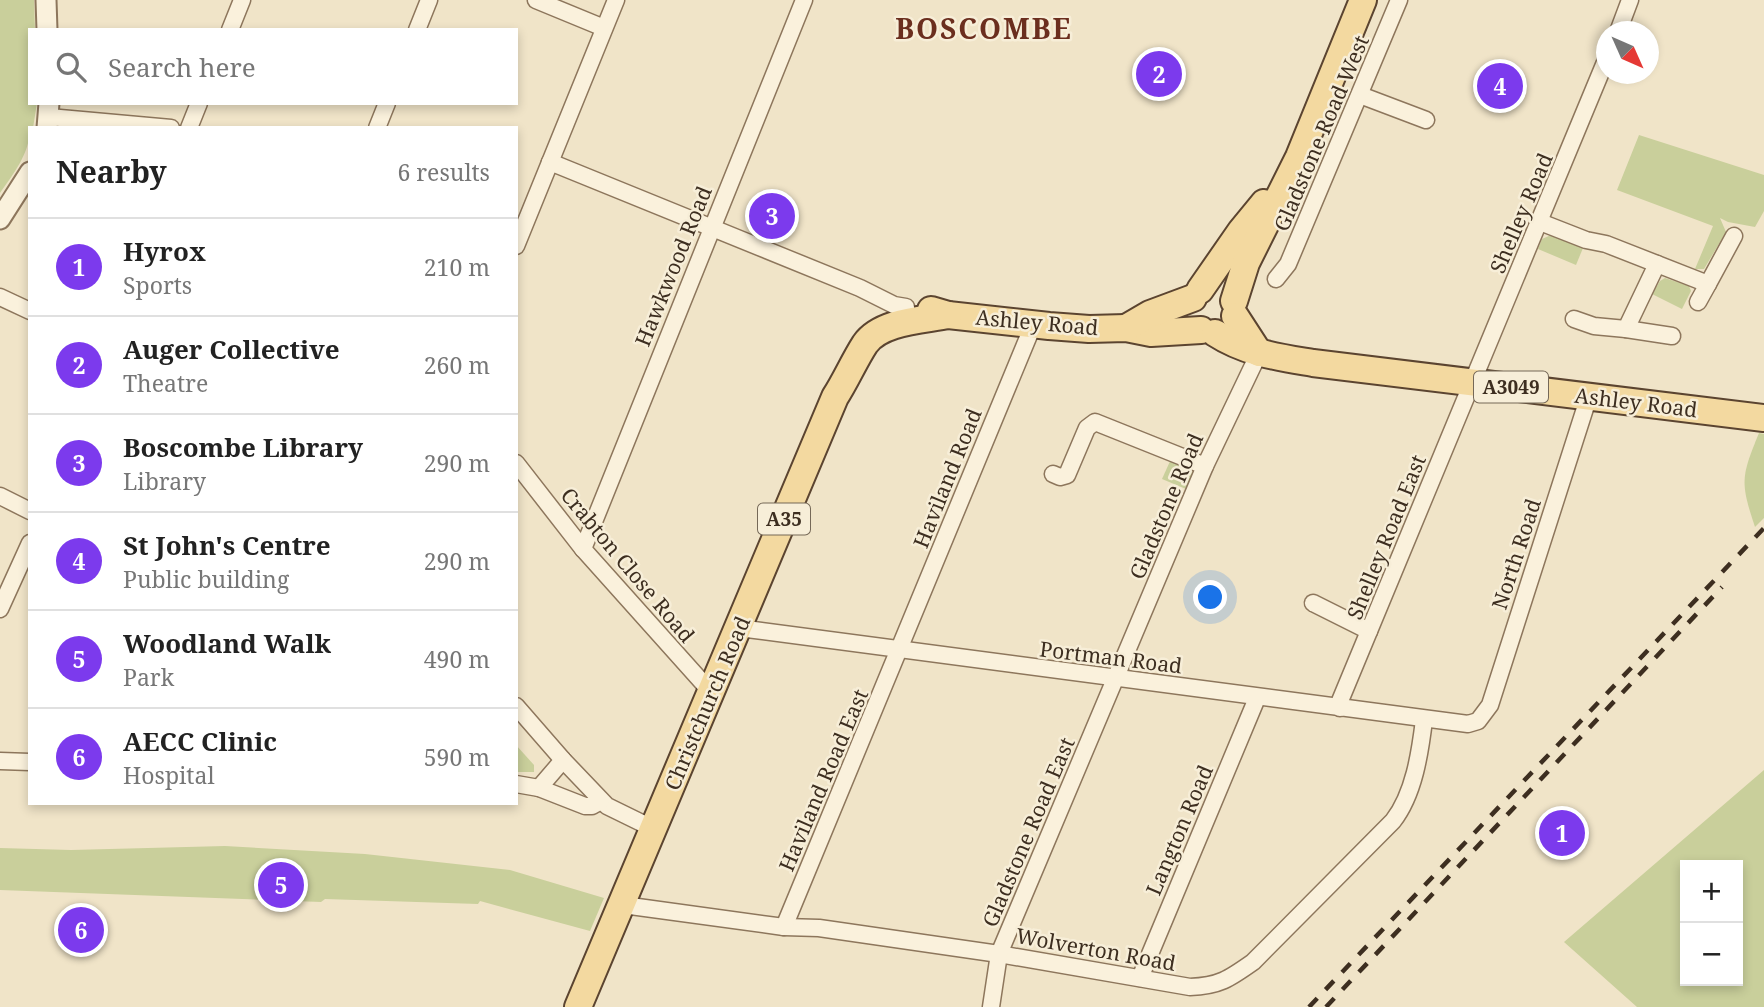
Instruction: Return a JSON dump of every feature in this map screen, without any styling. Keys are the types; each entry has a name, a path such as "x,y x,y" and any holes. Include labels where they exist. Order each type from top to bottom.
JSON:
{"main road":[{"path":"1350,29 1355,0"},
{"path":"1292,169 1241,231 1196,294 1189,312 1191,319 1208,332 1228,327 1246,263 1292,169 1363,0"},
{"path":"1196,294 1213,287 1226,291 1259,352"},
{"name":"Ashley Road","path":"1126,328 1150,314 1196,294"},
{"name":"Ashley Road","path":"876,326 882,313 906,307 948,315 1089,329 1126,328 1151,333 1208,332 1234,345 1313,363 1589,396 1762,413"},
{"name":"Ashley Road","path":"876,326 948,315"},
{"name":"Christchurch Road","path":"578,1007 835,397 841,373 855,340 876,326"}],"street":[{"path":"46,0 47,28"},
{"path":"231,28 242,0"},
{"path":"418,28 429,0"},
{"path":"536,0 604,28"},
{"path":"518,241 616,0"},
{"name":"Hawkwood Road","path":"583,549 804,0"},
{"name":"Gladstone Road West","path":"1276,279 1288,264 1399,0"},
{"path":"1622,21 1630,0"},
{"name":"Shelley Road","path":"1472,382 1596,84"},
{"path":"1360,95 1426,120"},
{"path":"190,126 199,105"},
{"path":"378,126 386,105"},
{"path":"48,116 150,126"},
{"path":"550,162 860,288 894,305 906,307"},
{"path":"0,219 28,175"},
{"path":"1540,222 1586,240 1606,244 1708,284"},
{"path":"1698,302 1734,236"},
{"path":"1626,329 1657,264"},
{"path":"0,297 28,310"},
{"path":"1574,319 1594,326 1672,336"},
{"name":"Haviland Road","path":"901,649 1034,323"},
{"name":"Gladstone Road","path":"1116,678 1205,466 1259,352"},
{"name":"Shelley Road East","path":"1340,708 1340,701 1472,382"},
{"name":"North Road","path":"1478,721 1490,705 1589,396"},
{"path":"1053,474 1060,477 1068,475 1087,428 1095,422 1205,466"},
{"name":"Crabton Close Road","path":"518,466 583,549 711,692"},
{"path":"0,496 28,509"},
{"path":"0,609 28,547"},
{"path":"1312,603 1369,631"},
{"name":"Portman Road","path":"739,628 1424,720 1468,724 1478,721"},
{"name":"Haviland Road East","path":"784,927 901,649"},
{"name":"Gladstone Road East","path":"991,1007 999,954 1116,678"},
{"name":"Langton Road","path":"1140,978 1257,698"},
{"path":"518,708 601,801 613,810 654,829"},
{"name":"Wolverton Road","path":"623,905 784,927 819,928 999,954 1190,987 1213,986 1253,962 1401,810 1420,753 1424,720"},
{"path":"0,761 28,762"},
{"path":"539,788 563,761"},
{"path":"518,784 539,788 585,806 601,801"}],"green space":[{"path":"0,0 34,0 35,28 28,28 28,105 37,105 33,126 28,126 28,142 24,154 0,193"},
{"path":"1639,135 1764,175 1764,211 1755,227 1720,218 1726,232 1704,269 1695,269 1713,226 1617,190"},
{"path":"1551,235 1583,248 1576,265 1538,249 1542,239"},
{"path":"1665,278 1689,286 1691,291 1682,309 1652,294"},
{"path":"1759,433 1764,434 1764,518 1755,527 1747,500 1745,480"},
{"path":"1171,459 1188,465 1193,472 1186,489 1162,479"},
{"path":"518,747 534,765 534,772 518,772"},
{"path":"1764,770 1764,1007 1637,1007 1564,942"},
{"path":"225,846 365,854 510,870 604,898 590,931 480,901 478,904 325,899 321,902 0,890 0,848 71,850"}],"railway":[{"path":"1309,1007 1764,528"},
{"path":"1326,1007 1722,587"}],"place":[{"name":"Auger Collective","path":"1159,74"},
{"name":"St John's Centre","path":"1500,86"},
{"name":"Boscombe Library","path":"772,216"},
{"name":"Hyrox","path":"1562,833"},
{"name":"Woodland Walk","path":"281,885"},
{"name":"AECC Clinic","path":"81,930"}],"district":[{"name":"BOSCOMBE","path":"984,28"}]}
